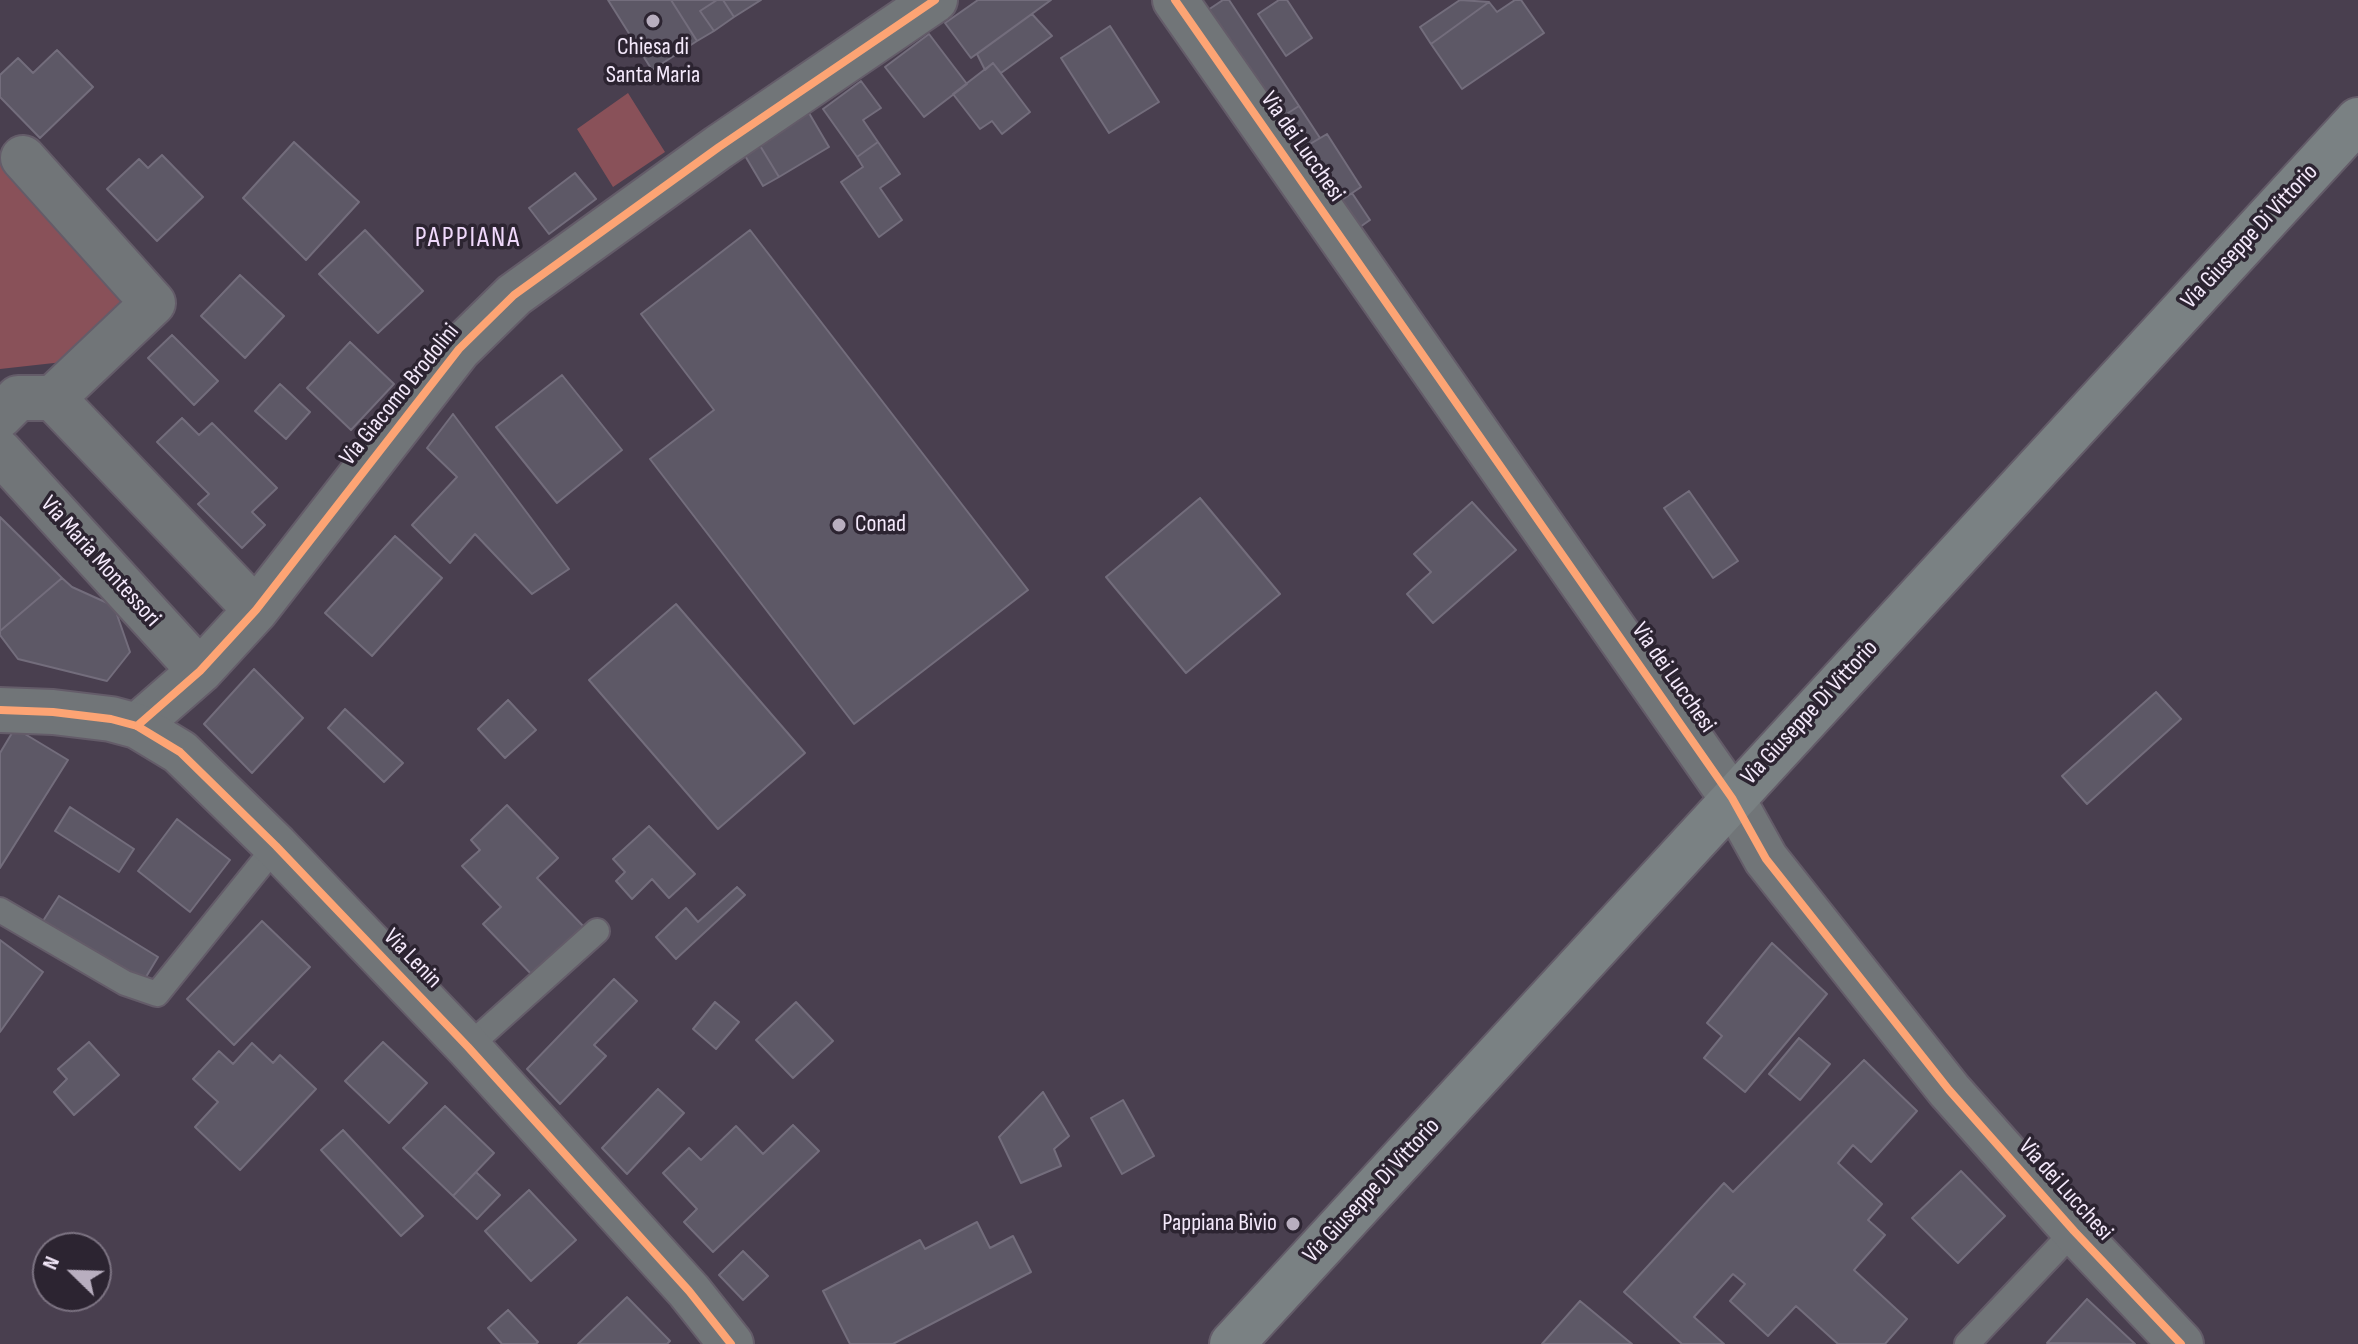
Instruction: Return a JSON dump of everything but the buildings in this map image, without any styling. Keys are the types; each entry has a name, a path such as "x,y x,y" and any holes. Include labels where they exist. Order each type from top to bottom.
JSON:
{"main road":[{"name":"Via Giuseppe Di Vittorio","path":"1232,1344 2358,120"}],"street":[{"name":"Via Giacomo Brodolini","path":"137,726 200,671 256,610 459,349 514,295 719,147 935,0"},
{"name":"Via dei Lucchesi","path":"1175,0 1732,798 1766,859 1949,1090 2074,1231 2181,1344"},
{"path":"0,416 18,398 53,398 153,303 23,158"},
{"path":"53,398 256,610"},
{"name":"Via Maria Montessori","path":"0,452 200,671"},
{"name":"Via Lenin","path":"0,710 111,719 137,726 180,752 276,846 468,1047 689,1291 731,1344"}],"lane":[{"path":"0,910 125,983 157,994 276,846"},
{"path":"468,1047 597,931"},
{"name":"Via dei Lucchesi","path":"1967,1344 2074,1231"}],"shaded area":[{"path":"628,93 665,152 613,187 577,129"},
{"path":"0,164 130,299 63,362 0,369"}],"cycle path":[{"path":"137,726 200,671 256,610 459,349 514,295 719,147 935,0"},
{"path":"1175,0 1732,798 1766,859 1949,1090 2074,1231 2181,1344"},
{"path":"0,710 111,719 137,726 180,752 276,846 468,1047 689,1291 731,1344"}],"place":[{"name":"Chiesa di Santa Maria","path":"653,21"},
{"name":"Conad","path":"839,525"},
{"name":"Pappiana Bivio","path":"1293,1224"}],"district":[{"name":"PAPPIANA","path":"468,239"}]}
